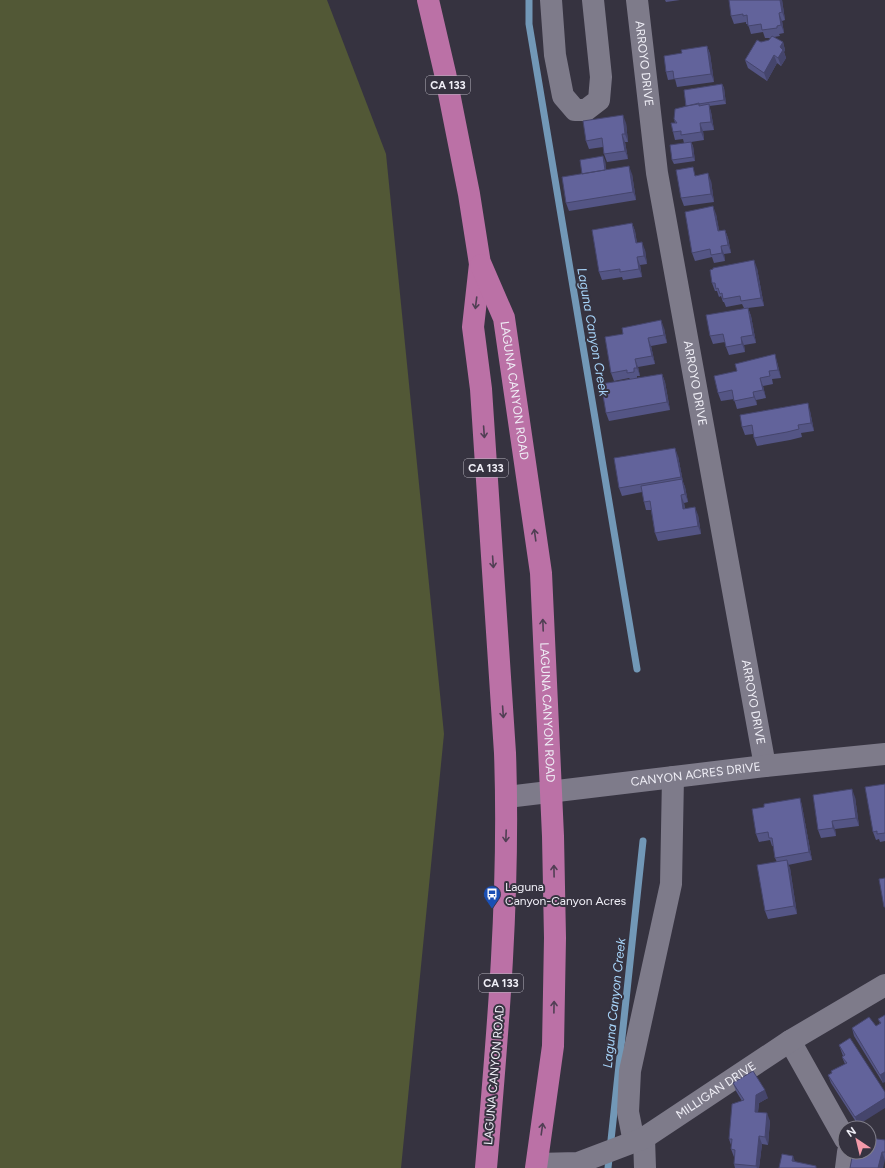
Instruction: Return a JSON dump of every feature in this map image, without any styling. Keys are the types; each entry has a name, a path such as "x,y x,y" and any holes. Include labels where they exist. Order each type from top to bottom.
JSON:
{"main road":[{"name":"LAGUNA CANYON ROAD","path":"428,0 445,73 467,182 480,264 504,318 541,574 551,792 555,938 553,1046 536,1166"},
{"name":"LAGUNA CANYON ROAD","path":"480,264 473,327 481,389 507,798 500,1007 486,1168"}],"street":[{"path":"551,0 555,55 562,96 574,110 586,110 599,100 601,77 593,0"},
{"name":"ARROYO DRIVE","path":"637,0 657,172 765,766"},
{"name":"CANYON ACRES DRIVE","path":"507,798 765,766 885,754"},
{"path":"645,1168 634,1142 628,1112 630,1071 671,884 673,777"},
{"name":"MILLIGAN DRIVE","path":"536,1166 578,1163 634,1142 790,1041 885,985"},
{"path":"790,1041 837,1125"}],"green space":[{"path":"0,0 327,0 386,154 444,734 401,1168 0,1168"}],"building":[{"path":"729,0 780,0 782,12 779,13 781,25 777,26 777,28 762,30 761,24 748,26 747,15 743,16 743,14 731,16"},
{"path":"772,36 783,42 780,47 783,50 778,58 774,55 764,73 745,60 757,40 761,42 769,40"},
{"path":"707,46 711,74 674,79 673,71 666,72 664,56 682,53 681,50"},
{"path":"722,84 724,100 686,106 684,90"},
{"path":"699,103 699,106 709,104 711,122 700,123 701,132 681,135 681,131 673,132 671,123 677,123 674,119 675,109"},
{"path":"623,115 625,134 622,134 625,151 604,154 602,138 586,141 583,121"},
{"path":"691,142 693,157 672,160 670,145"},
{"path":"603,156 605,170 582,174 580,160"},
{"path":"629,166 633,192 566,203 562,177"},
{"path":"693,167 695,176 708,173 711,194 681,198 676,170"},
{"path":"713,206 718,231 725,230 728,245 721,246 722,253 711,255 710,249 692,253 685,212"},
{"path":"632,223 636,243 642,242 644,256 637,257 639,269 620,272 620,269 599,272 592,230"},
{"path":"754,260 761,298 741,301 740,296 723,299 722,293 720,294 718,288 716,289 715,283 712,283 710,270 713,268"},
{"path":"748,308 753,335 741,337 742,344 726,347 723,334 710,336 706,315"},
{"path":"661,320 664,335 648,338 652,356 635,359 637,368 634,368 634,372 627,373 627,370 611,373 605,337 623,334 622,328"},
{"path":"775,354 778,370 769,371 770,376 760,378 763,390 753,392 754,397 734,401 732,390 718,393 714,376 737,371 735,364"},
{"path":"662,374 667,402 606,413 601,384"},
{"path":"808,403 811,423 798,425 799,429 754,438 752,425 742,427 740,415"},
{"path":"675,448 681,477 619,488 614,458"},
{"path":"682,479 685,494 681,495 683,509 695,507 698,526 655,533 650,501 644,502 641,486"},
{"path":"885,784 885,833 877,834 877,831 873,832 865,787"},
{"path":"852,789 856,818 832,821 833,828 818,830 813,795"},
{"path":"800,798 809,852 775,858 772,838 769,838 768,832 756,834 752,809 764,807 764,804"},
{"path":"787,860 794,906 765,911 757,865"},
{"path":"885,878 885,907 884,907 879,879"},
{"path":"885,1015 885,1072 880,1075 852,1028 869,1017 876,1026 881,1023 878,1019"},
{"path":"850,1038 885,1092 885,1098 855,1117 828,1075 832,1073 831,1071 847,1063 842,1057 845,1055 839,1045"},
{"path":"753,1071 765,1090 756,1095 755,1112 767,1113 765,1137 759,1136 756,1166 734,1164 735,1150 731,1149 732,1139 729,1139 732,1104 744,1100 733,1083"},
{"path":"877,1139 885,1140 885,1152 882,1152 878,1168 850,1168 852,1160 877,1160"},
{"path":"782,1154 793,1156 792,1161 816,1166 816,1168 779,1168"}],"waterway":[{"name":"Laguna Canyon Creek","path":"529,0 529,24 637,669"},
{"name":"Laguna Canyon Creek","path":"608,1168 643,841"}],"place":[{"name":"Laguna Canyon-Canyon Acres","path":"492,909"}]}
